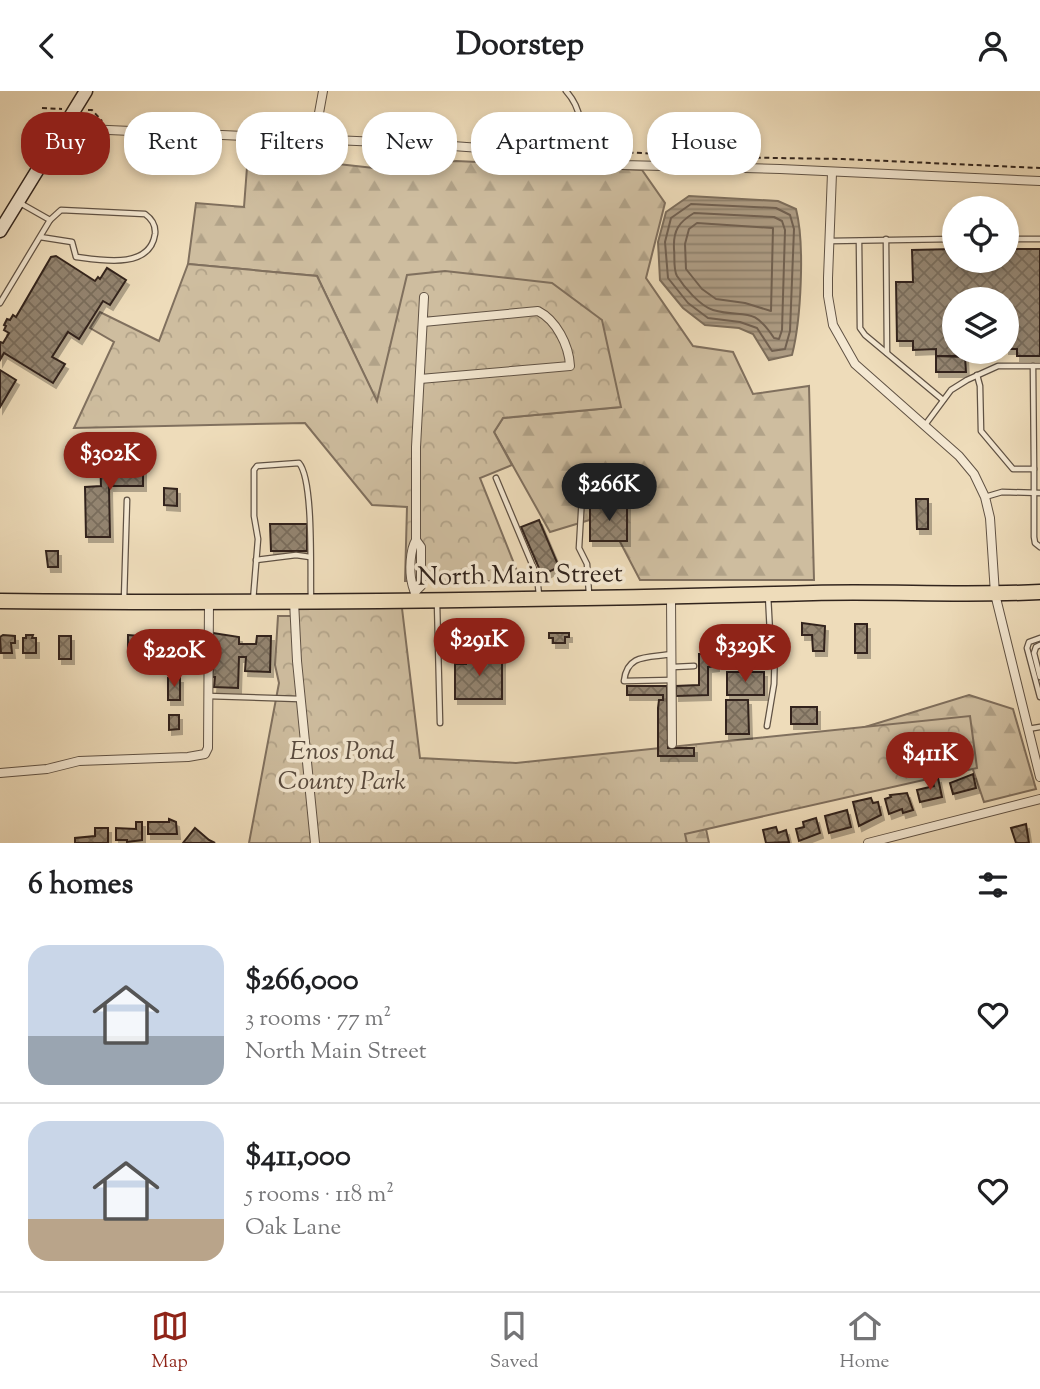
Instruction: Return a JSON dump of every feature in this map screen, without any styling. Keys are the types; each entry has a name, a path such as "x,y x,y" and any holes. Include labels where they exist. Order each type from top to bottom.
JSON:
{"highway":[{"name":"North Main Street","path":"0,601 209,602 416,596 437,600 1040,592"}],"main road":[{"path":"73,112 86,91"},
{"path":"0,231 34,175"}],"street":[{"path":"319,112 323,91"},
{"path":"110,130 236,135"},
{"path":"348,140 471,149"},
{"path":"633,165 766,168 1040,181"},
{"path":"832,173 828,296 833,325 855,363 967,464 985,497 990,518 995,594 1040,777"},
{"path":"416,596 421,586 421,547 416,540 416,447 424,297"},
{"path":"420,379 569,366 569,351 548,316 538,311 423,322"},
{"path":"671,597 672,744"},
{"path":"294,601 315,843"},
{"path":"0,773 47,769 79,761 205,754 208,748 209,602"},
{"path":"868,843 1040,799"}],"lane":[{"path":"566,91 573,98 578,112"},
{"path":"18,201 50,220"},
{"path":"0,303 50,220 61,210 145,214 155,228 155,237 150,245 138,256 124,261 76,257 72,241 40,237"},
{"path":"886,239 887,353"},
{"path":"829,241 942,239"},
{"path":"1019,239 1040,239"},
{"path":"859,241 860,328 943,400"},
{"path":"925,425 951,390 977,376 998,366 1040,366"},
{"path":"1033,366 1034,469 1037,493 1034,537 1035,543 1040,547"},
{"path":"977,376 980,386 981,431 1013,469 1034,469"},
{"path":"253,601 258,539 254,516 254,470 257,466 299,463 305,476 310,527 311,601"},
{"path":"496,478 537,576 540,599"},
{"path":"985,497 1002,492 1037,493"},
{"path":"582,496 579,548 587,564 589,598"},
{"path":"124,602 127,500"},
{"path":"256,560 296,555 310,557"},
{"path":"767,726 774,684 775,646 770,633 768,594"},
{"path":"437,600 440,723"},
{"path":"1040,638 1029,642 1027,648 1040,697"},
{"path":"1040,645 1034,653 1040,677"},
{"path":"673,653 634,660 625,669 624,681 673,680"},
{"path":"673,667 694,666"},
{"path":"208,696 301,699"},
{"path":"1028,729 1040,727"}],"path":[{"path":"633,153 1040,168"}],"green space":[{"path":"457,161 471,162 471,175 633,175 633,170 642,170 665,203 646,278 693,346 733,352 753,394 809,386 814,580 640,580 606,515 550,532 494,432 503,418 620,407 377,402 317,276 188,264 196,203 244,207 246,175 348,175 348,165 362,167 362,175 457,175"},
{"path":"188,264 317,276 377,401 407,275 445,271 552,283 602,320 621,407 503,418 494,432 512,465 480,478 521,581 405,581 407,507 372,505 305,423 74,428 114,342 90,328 100,312 159,341"},
{"name":"Enos Pond County Park","path":"401,600 420,758 516,763 970,716 977,768 685,834 687,843 249,843 279,683 275,665 278,616 291,616 294,601"},
{"path":"969,695 1013,709 1036,789 984,802 965,746 706,829 709,843 555,843 826,739"}],"water":[{"path":"689,196 778,201 796,209 801,282 792,355 769,360 753,334 739,328 705,325 683,308 660,280 658,242 666,212"}],"building":[{"path":"942,249 942,273 1019,273 1019,249 1040,249 1040,356 1019,356 1019,287 942,287 942,356 936,356 936,349 913,350 913,341 897,341 896,282 913,282 912,250"},
{"path":"56,256 95,281 98,277 100,279 107,268 126,280 110,305 103,301 79,339 68,332 52,357 65,364 53,383 4,353 0,360 0,342 3,343 9,333 4,330 7,319 10,320 13,315 16,317 51,257"},
{"path":"936,356 942,356 942,364 965,364 966,372 936,372"},
{"path":"0,370 16,380 0,407"},
{"path":"143,457 143,486 109,486 110,537 86,537 85,487 101,486 100,458"},
{"path":"164,488 177,489 177,506 164,505"},
{"path":"916,499 928,499 928,529 917,529"},
{"path":"590,504 627,504 627,541 590,541"},
{"path":"539,520 559,567 542,575 521,527"},
{"path":"270,524 307,524 307,551 271,551"},
{"path":"46,551 58,551 58,567 48,567"},
{"path":"802,623 825,626 824,651 813,651 812,635 802,635"},
{"path":"855,624 867,624 867,653 855,653"},
{"path":"213,633 239,637 239,644 256,644 257,636 271,636 270,672 245,671 246,657 239,657 238,688 214,687"},
{"path":"549,633 569,633 569,637 565,637 565,643 553,643"},
{"path":"26,635 36,638 36,653 23,653 23,638 26,638"},
{"path":"128,635 139,636 141,653 130,653"},
{"path":"163,635 182,635 182,652 168,652 168,658 163,658"},
{"path":"15,636 15,643 11,643 12,653 1,653 0,637"},
{"path":"59,636 71,636 71,659 59,659"},
{"path":"699,654 716,654 716,666 708,667 708,695 676,696 676,686 699,685"},
{"path":"466,655 502,655 502,699 455,699 455,664 466,664"},
{"path":"727,672 764,672 764,695 727,695"},
{"path":"168,678 180,678 180,700 168,700"},
{"path":"627,686 667,686 668,748 694,748 694,756 658,756 658,708 663,695 627,695"},
{"path":"726,700 748,700 749,734 726,734"},
{"path":"791,707 817,707 817,724 791,724"},
{"path":"169,715 179,715 179,729 169,730"},
{"path":"973,774 976,788 953,794 950,783"},
{"path":"938,778 942,797 920,802 917,790 934,786 932,780"},
{"path":"907,793 913,810 903,813 902,809 889,814 885,799 891,797 890,795"},
{"path":"871,798 873,803 878,802 881,815 859,826 853,802"},
{"path":"847,810 851,827 829,833 825,816"},
{"path":"816,818 820,833 799,841 796,829 804,827 803,822"},
{"path":"169,819 176,822 177,834 148,834 148,822 169,822"},
{"path":"136,822 142,822 142,840 116,840 116,828 136,829"},
{"path":"1026,824 1029,843 1016,843 1011,828"},
{"path":"776,827 778,833 786,830 789,842 766,843 763,830"},
{"path":"95,828 108,828 108,843 75,843 75,838 95,836"},
{"path":"195,828 209,840 215,843 183,843"}]}
